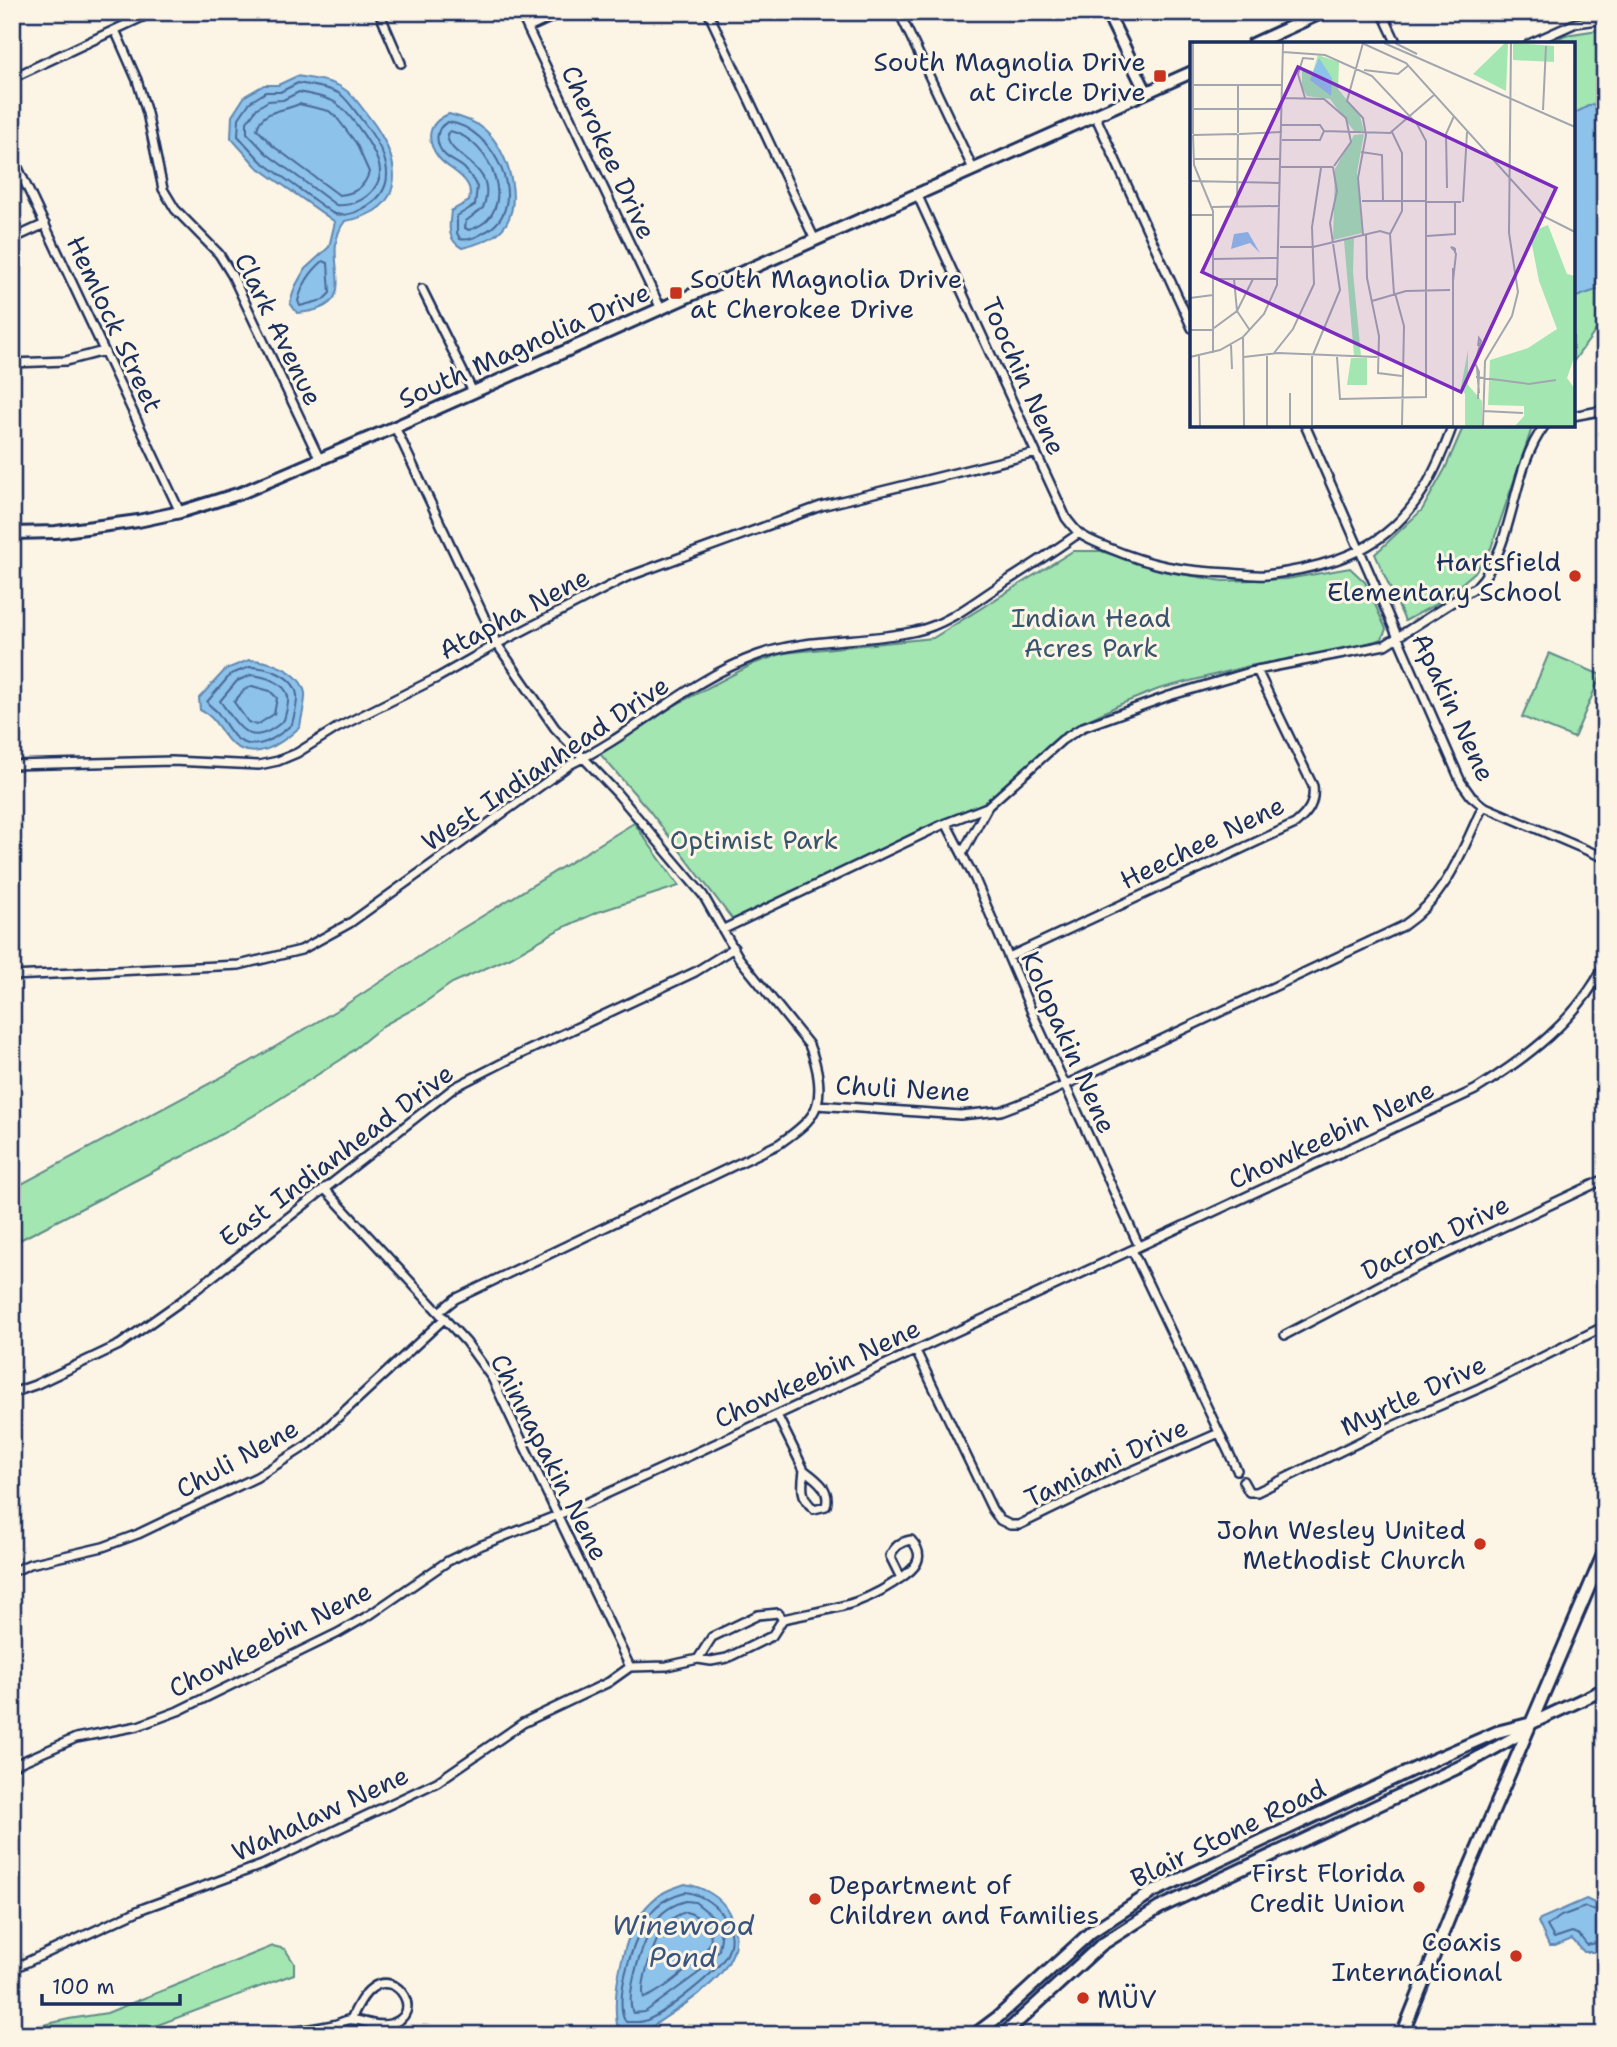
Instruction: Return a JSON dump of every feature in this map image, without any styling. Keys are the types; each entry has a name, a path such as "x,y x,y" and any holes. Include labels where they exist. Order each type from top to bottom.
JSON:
{"main road":[{"path":"1107,12 1146,92"},
{"path":"1256,42 1297,18 1323,12"},
{"name":"South Magnolia Drive","path":"12,533 101,527 180,512 241,493 1190,73"},
{"path":"1402,2035 1470,1866 1605,1550"},
{"name":"Blair Stone Road","path":"1003,2035 1101,1945 1160,1908 1494,1749 1532,1723 1605,1689"},
{"name":"Blair Stone Road","path":"974,2035 998,2017 1091,1932 1151,1893 1497,1732 1532,1723"},
{"path":"1380,1785 1387,1801"},
{"path":"1362,1793 1370,1809"},
{"path":"1247,1847 1254,1863"},
{"path":"1091,1932 1101,1945"}],"street":[{"path":"12,78 153,12"},
{"path":"379,12 401,62"},
{"name":"Cherokee Drive","path":"520,12 661,309"},
{"path":"528,28 563,12"},
{"path":"708,12 815,240"},
{"path":"899,12 973,169"},
{"path":"1382,12 1396,42"},
{"path":"1533,42 1576,23 1605,19"},
{"name":"Clark Avenue","path":"115,30 148,113 163,189 175,209 219,254 232,275 320,460"},
{"path":"1095,115 1190,324"},
{"name":"Hemlock Street","path":"12,155 180,512"},
{"name":"Toochin Nene","path":"918,194 1066,517 1079,533"},
{"path":"12,240 45,224"},
{"path":"422,289 472,392"},
{"path":"12,363 66,361 104,351"},
{"path":"1575,416 1605,410"},
{"path":"395,427 497,643 555,727 616,792 704,895 734,948 809,1045 818,1075 817,1105"},
{"name":"Apakin Nene","path":"1306,427 1461,782 1482,806 1605,858"},
{"path":"1079,533 1140,561 1181,570 1263,575 1293,571 1360,551 1385,534 1414,505 1435,469 1452,427"},
{"path":"962,854 987,807 1062,740 1083,727 1169,696 1257,670 1385,645 1476,587 1488,575 1497,555 1524,464 1544,427"},
{"name":"Atapha Nene","path":"12,765 172,761 259,765 278,761 437,678 497,643 627,578 797,513 1036,453"},
{"name":"West Indianhead Drive","path":"12,976 239,965 301,950 350,923 571,764 614,740 666,703 721,672 757,655 778,649 915,632 940,623 1079,533"},
{"name":"Heechee Nene","path":"1009,957 1295,824 1306,815 1312,804 1312,786 1257,670"},
{"name":"Chuli Nene","path":"12,1572 30,1564 103,1548 138,1534 266,1472 309,1444 442,1315 455,1299 779,1144 812,1116 817,1105 960,1115 982,1114 1022,1104 1379,939 1429,906 1439,892 1482,806"},
{"path":"724,929 946,823 987,807"},
{"name":"Kolopakin Nene","path":"946,823 1009,957 1136,1248 1237,1470"},
{"name":"East Indianhead Drive","path":"12,1393 35,1385 119,1345 180,1302 455,1087 695,972 734,948"},
{"name":"Chowkeebin Nene","path":"12,1766 76,1738 138,1726 178,1711 338,1633 371,1614 448,1561 777,1415 1475,1090 1525,1058 1544,1042 1585,997 1605,964"},
{"name":"Dacron Drive","path":"1285,1335 1390,1280 1605,1179"},
{"name":"Chinnapakin Nene","path":"324,1188 466,1342 492,1378 630,1667"},
{"name":"Myrtle Drive","path":"1243,1481 1249,1492 1257,1492 1386,1429 1480,1388 1605,1326"},
{"name":"Tamiami Drive","path":"916,1350 992,1509 1000,1520 1010,1525 1019,1525 1037,1518 1118,1477 1219,1433"},
{"path":"777,1415 804,1470 826,1491 826,1506 814,1509 806,1503 802,1489 804,1470"},
{"path":"630,1667 667,1666 698,1659 711,1661 727,1658 772,1636 783,1619 851,1605 881,1592 901,1578 918,1565 918,1548 911,1540 902,1542 890,1556 901,1578"},
{"path":"698,1659 712,1637 768,1613 778,1613 783,1619"},
{"name":"Wahalaw Nene","path":"12,1969 144,1908 262,1866 437,1782 523,1723 609,1682 630,1667"},
{"path":"274,2035 335,2025 351,2019 372,1988 380,1984 390,1984 403,1993 407,2011 393,2023 376,2026 351,2019"}],"green space":[{"path":"1605,29 1605,324 1597,329 1575,359 1575,42 1553,42 1565,35"},
{"path":"1463,427 1532,427 1491,548 1475,572 1440,602 1405,621 1375,554 1422,510 1445,469"},
{"name":"Indian Head Acres Park","path":"1073,551 1101,551 1162,571 1223,581 1287,579 1350,568 1365,582 1386,629 1382,639 1351,648 1249,666 1159,689 1121,704 1063,735 990,800 733,920 648,809 600,754 669,708 753,664 784,653 933,638"},
{"path":"1549,653 1601,675 1574,738 1522,717"},
{"path":"634,823 679,886 598,912 560,929 511,957 452,983 421,1005 384,1025 342,1059 253,1116 183,1156 12,1244 12,1189 248,1063"},
{"path":"273,1946 285,1949 294,1963 294,1974 131,2035 28,2035 35,2027 107,2013"}],"water":[{"path":"297,76 334,84 354,98 380,133 388,149 394,180 390,194 381,206 366,215 345,221 338,236 337,291 331,301 319,309 297,313 290,303 295,287 305,269 329,247 335,222 256,166 231,138 232,116 245,96 264,85 278,85"},
{"path":"1605,103 1605,287 1575,297 1575,113 1590,105"},
{"path":"449,114 476,124 493,139 507,165 513,196 507,223 498,233 462,248 451,237 451,211 469,201 470,189 462,177 439,158 430,139 432,127"},
{"path":"249,660 274,664 290,672 302,685 305,693 300,727 276,745 258,751 248,751 230,742 214,720 200,710 199,698 226,669"},
{"name":"Winewood Pond","path":"685,1884 710,1893 726,1907 735,1932 734,1949 727,1965 700,1993 653,2026 634,2029 617,2025 618,1977 634,1927 655,1899"},
{"path":"1586,1899 1605,1908 1605,1947 1584,1952 1572,1939 1549,1946 1538,1922 1540,1919"}],"place":[{"name":"South Magnolia Drive at Circle Drive","path":"1160,76"},
{"name":"South Magnolia Drive at Cherokee Drive","path":"676,293"},
{"name":"Hartsfield Elementary School","path":"1575,576"},
{"name":"John Wesley United Methodist Church","path":"1480,1544"},
{"name":"First Florida Credit Union","path":"1419,1887"},
{"name":"Department of Children and Families","path":"815,1899"},
{"name":"Coaxis International","path":"1516,1956"},
{"name":"MÜV","path":"1083,1998"}],"park label":[{"name":"Optimist Park","path":"754,839"}]}
